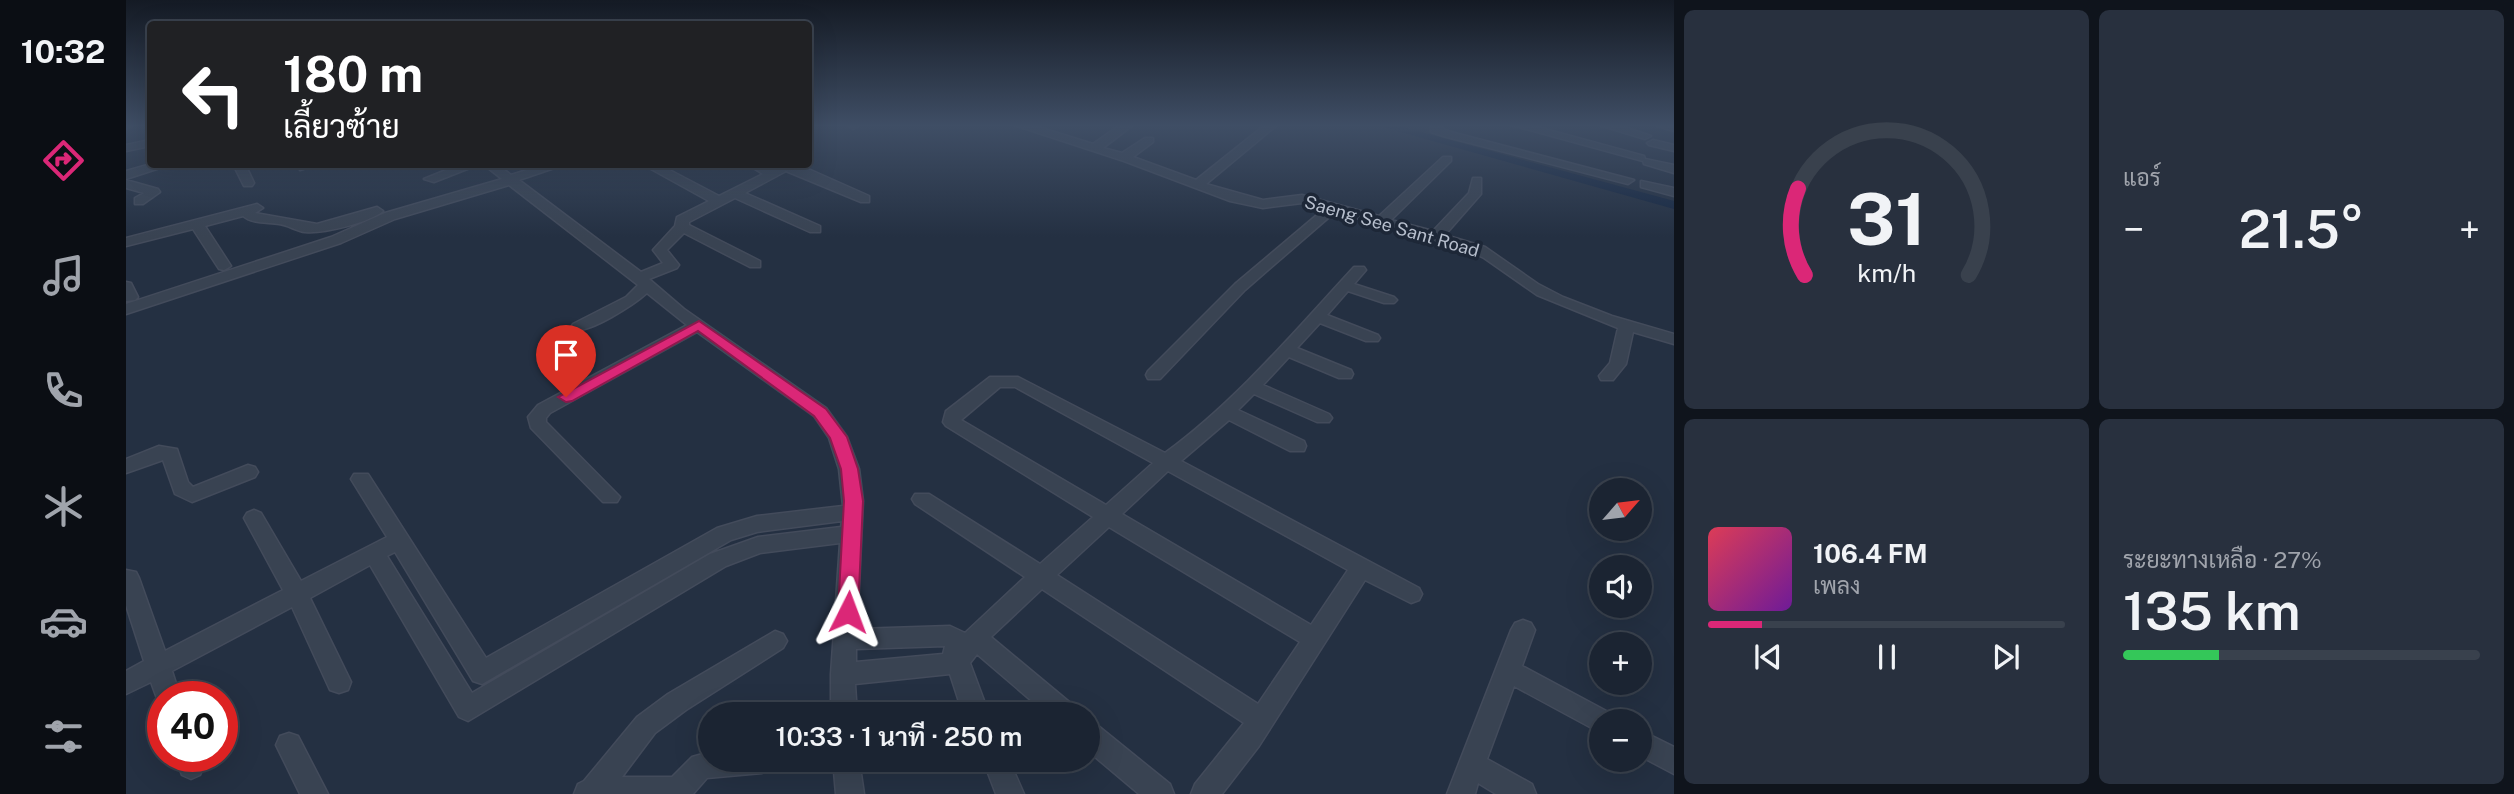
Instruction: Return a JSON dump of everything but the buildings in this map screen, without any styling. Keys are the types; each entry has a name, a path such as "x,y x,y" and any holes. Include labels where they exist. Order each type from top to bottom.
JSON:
{"street":[{"name":"Saeng See Sant Road","path":"1134,162 1253,203 1293,198 1334,206 1482,250 1522,281 1566,303 1674,339"},
{"path":"1197,185 1226,162"},
{"path":"1382,221 1444,162"},
{"path":"1557,162 1628,180"},
{"path":"1651,162 1674,169"},
{"path":"126,175 151,168"},
{"path":"241,168 248,183"},
{"path":"430,178 461,168"},
{"path":"126,242 247,210 250,216 286,220 299,228 329,226 503,174 538,168"},
{"path":"656,168 718,201"},
{"path":"761,168 773,174"},
{"path":"579,327 631,300 643,282 671,265 660,250 682,227 682,220 785,168"},
{"path":"794,168 865,199"},
{"path":"503,174 699,325 820,412 838,437 849,469 853,523 843,674 844,702"},
{"path":"127,298 336,240 390,216 503,174"},
{"path":"1436,236 1478,191 1478,181"},
{"path":"126,184 154,192 139,201"},
{"path":"1645,184 1674,192"},
{"path":"735,193 816,229"},
{"path":"1154,375 1240,287 1334,206"},
{"path":"196,222 224,266"},
{"path":"682,227 755,264"},
{"path":"843,674 962,646 1227,412 1353,278 1389,300"},
{"path":"1318,317 1372,338"},
{"path":"1607,376 1618,364 1627,324"},
{"path":"610,497 537,424 537,417 544,409 699,325"},
{"path":"1287,350 1345,374"},
{"path":"1315,639 961,429 952,422 952,415 996,382 1018,382 1169,461 1411,594"},
{"path":"1252,387 1323,418"},
{"path":"1227,412 1297,446"},
{"path":"126,466 159,453 170,454 179,485 192,495 247,472"},
{"path":"360,479 482,673"},
{"path":"922,499 1261,720"},
{"path":"254,518 297,595 340,682"},
{"path":"468,709 482,673 633,598 758,545 853,523"},
{"path":"126,683 400,540"},
{"path":"374,553 468,709"},
{"path":"1205,794 1261,720 1362,568"},
{"path":"128,578 164,681"},
{"path":"468,709 633,598"},
{"path":"1461,794 1523,630"},
{"path":"846,639 962,646 1047,702"},
{"path":"591,793 646,725 677,702 775,641"},
{"path":"962,646 974,702"},
{"path":"1507,670 1589,714"},
{"path":"1100,744 1160,794"},
{"path":"289,745 314,794"},
{"path":"1652,749 1674,761"},
{"path":"1472,765 1522,794"},
{"path":"591,793 680,792 698,770"},
{"path":"847,772 850,794"},
{"path":"1001,772 1010,794"}],"waterway":[{"path":"1517,162 1674,205"}],"route":[{"path":"566,397 699,325 791,394 820,412 838,437 849,469 853,501 848,612"}]}
